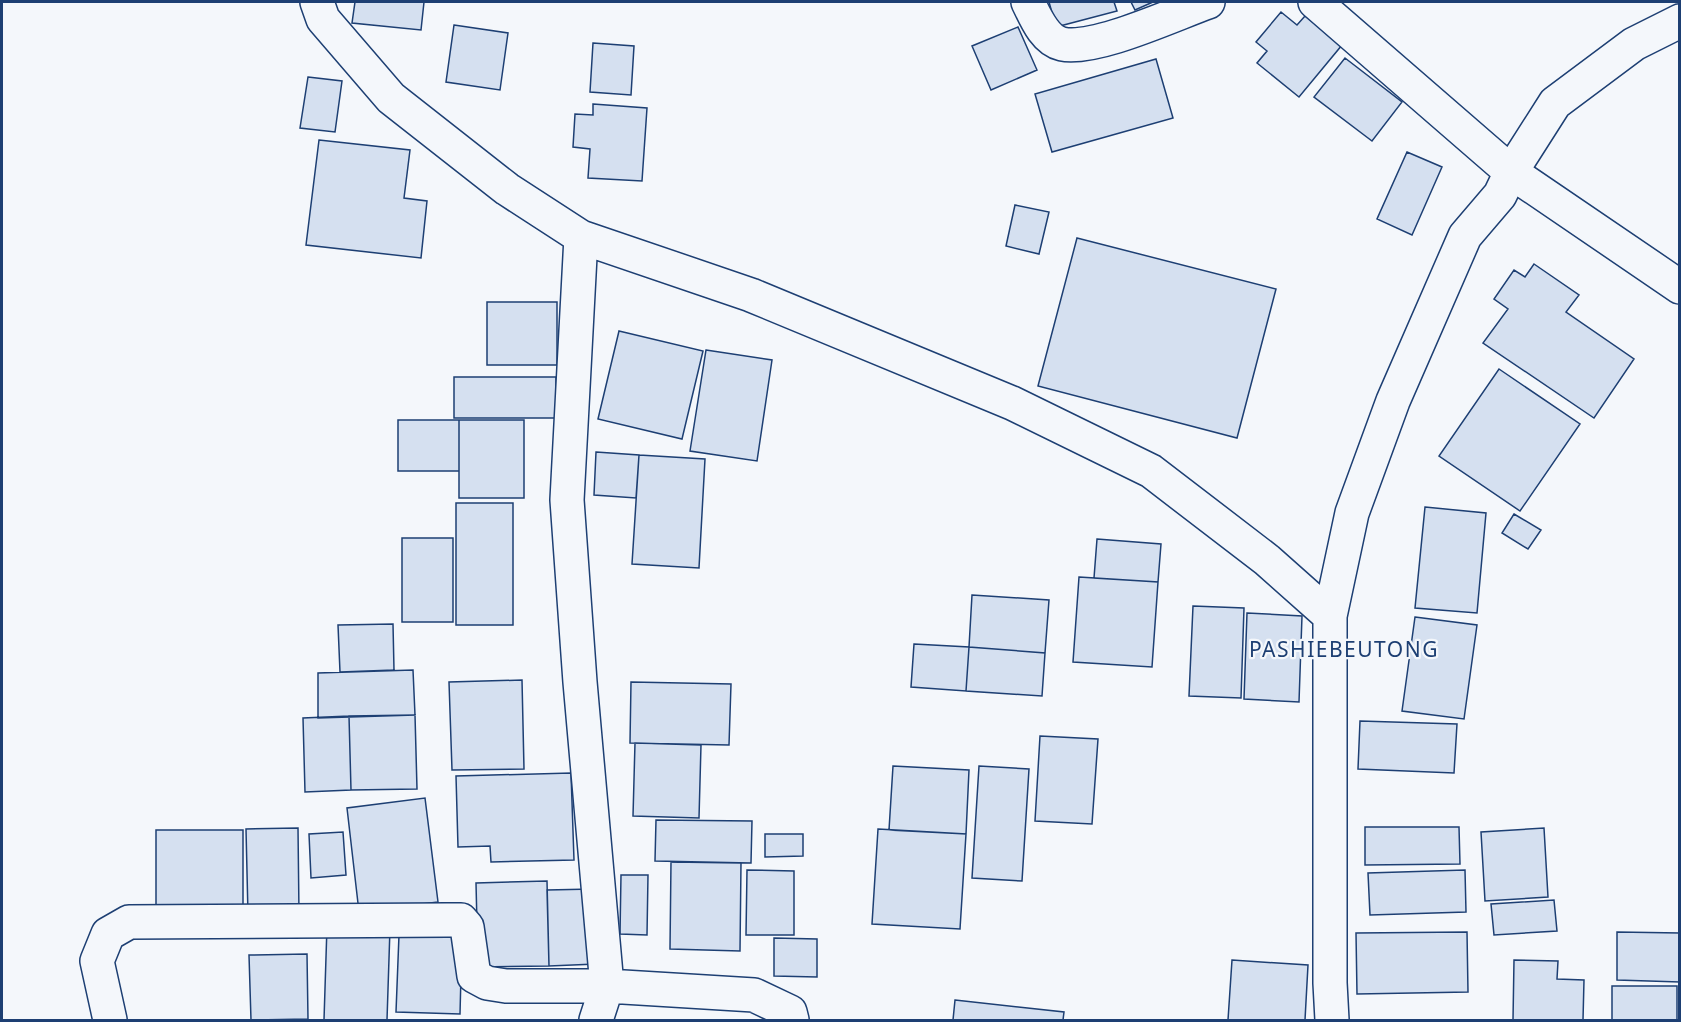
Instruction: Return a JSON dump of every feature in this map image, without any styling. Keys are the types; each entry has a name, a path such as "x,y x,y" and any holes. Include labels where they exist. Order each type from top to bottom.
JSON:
{"street":[{"path":"317,2 323,18 391,98 507,189 581,237 751,295 1012,403 1151,471 1267,560 1330,616"},
{"path":"1028,2 1041,28 1060,44 1097,43 1208,2"},
{"path":"1315,2 1505,184 1680,287"},
{"path":"1332,1020 1330,983 1330,616 1352,513 1393,401 1465,236 1505,184 1555,103 1634,44 1680,21"},
{"path":"581,237 567,500 580,682 607,986 596,1020"},
{"path":"110,1020 97,960 108,934 129,922 461,920 467,927 474,976 487,983 506,986 607,986 754,994 790,1012 792,1020"}],"building":[{"path":"355,2 424,2 421,30 352,23"},
{"path":"1049,2 1114,2 1117,11 1056,27"},
{"path":"1131,2 1153,2 1135,10"},
{"path":"1281,12 1297,25 1305,16 1342,45 1299,97 1257,63 1267,51 1256,42"},
{"path":"454,25 508,33 500,90 446,82"},
{"path":"1018,27 1037,70 991,90 972,46"},
{"path":"593,43 634,46 631,95 590,92"},
{"path":"1345,58 1402,102 1372,141 1314,97"},
{"path":"1156,59 1173,118 1052,152 1035,94"},
{"path":"308,77 342,81 335,132 300,128"},
{"path":"593,104 647,108 642,181 588,178 590,149 573,147 575,114 593,115"},
{"path":"319,140 410,150 404,198 427,201 421,258 306,245"},
{"path":"1407,152 1442,167 1412,235 1377,219"},
{"path":"1015,205 1049,212 1039,254 1006,246"},
{"path":"1077,238 1276,289 1237,438 1038,386"},
{"path":"1534,264 1579,295 1566,312 1634,359 1594,418 1483,343 1508,309 1494,299 1514,270 1525,277"},
{"path":"487,302 557,302 557,365 487,365"},
{"path":"619,331 703,351 682,439 598,419"},
{"path":"706,350 772,360 757,461 690,451"},
{"path":"1499,369 1580,424 1520,511 1439,456"},
{"path":"454,377 556,377 556,418 454,418"},
{"path":"398,420 459,420 459,471 398,471"},
{"path":"459,420 524,420 524,498 459,498"},
{"path":"596,452 639,455 636,498 594,495"},
{"path":"639,455 705,459 699,568 632,564"},
{"path":"456,503 513,503 513,625 456,625"},
{"path":"1425,507 1486,513 1477,613 1415,608"},
{"path":"1514,514 1541,530 1528,549 1502,533"},
{"path":"402,538 453,538 453,622 402,622"},
{"path":"1097,539 1161,544 1158,582 1094,578"},
{"path":"1079,577 1158,582 1152,667 1073,662"},
{"path":"972,595 1049,600 1045,653 969,647"},
{"path":"1193,606 1244,608 1241,698 1189,696"},
{"path":"1247,613 1302,616 1299,702 1244,699"},
{"path":"1415,617 1477,625 1464,719 1402,711"},
{"path":"393,624 394,670 340,672 338,625"},
{"path":"914,644 969,647 966,691 911,687"},
{"path":"969,647 1045,653 1042,696 966,691"},
{"path":"413,670 415,715 318,718 318,673"},
{"path":"522,680 524,769 452,770 449,682"},
{"path":"631,682 731,684 729,745 630,743"},
{"path":"415,715 417,789 351,790 349,716"},
{"path":"349,716 351,790 305,792 303,718"},
{"path":"1360,721 1457,724 1454,773 1358,769"},
{"path":"1040,736 1098,739 1092,824 1035,821"},
{"path":"635,743 701,745 699,818 633,816"},
{"path":"893,766 969,770 966,834 889,830"},
{"path":"979,766 1029,769 1022,881 972,878"},
{"path":"571,773 574,860 491,862 490,846 458,847 456,776"},
{"path":"425,798 438,902 359,912 347,808"},
{"path":"656,820 752,821 751,863 655,861"},
{"path":"1365,827 1459,827 1460,864 1365,865"},
{"path":"298,828 299,914 248,915 246,829"},
{"path":"1544,828 1548,897 1485,901 1481,832"},
{"path":"878,829 966,834 960,929 872,924"},
{"path":"156,830 243,830 243,906 156,906"},
{"path":"343,832 346,875 311,878 309,834"},
{"path":"765,834 803,834 803,856 765,857"},
{"path":"671,862 741,863 740,951 670,949"},
{"path":"747,870 794,871 794,935 746,935"},
{"path":"1465,870 1466,912 1370,915 1368,873"},
{"path":"621,875 648,875 647,935 620,934"},
{"path":"547,881 549,966 478,967 476,883"},
{"path":"593,889 596,964 549,966 547,890"},
{"path":"1554,900 1557,931 1494,935 1491,904"},
{"path":"327,926 390,928 387,1020 324,1020"},
{"path":"1467,932 1468,992 1357,994 1356,933"},
{"path":"1617,932 1680,933 1680,982 1617,980"},
{"path":"399,935 462,936 460,1014 396,1012"},
{"path":"774,938 817,939 817,977 774,976"},
{"path":"307,954 308,1019 251,1020 249,955"},
{"path":"1232,960 1308,965 1305,1020 1228,1020"},
{"path":"1514,960 1558,961 1557,979 1584,980 1583,1020 1513,1020"},
{"path":"1612,986 1677,986 1677,1020 1612,1020"},
{"path":"955,1000 1064,1012 1063,1020 953,1020"}],"district":[{"name":"PASHIEBEUTONG","path":"1344,649"}]}
